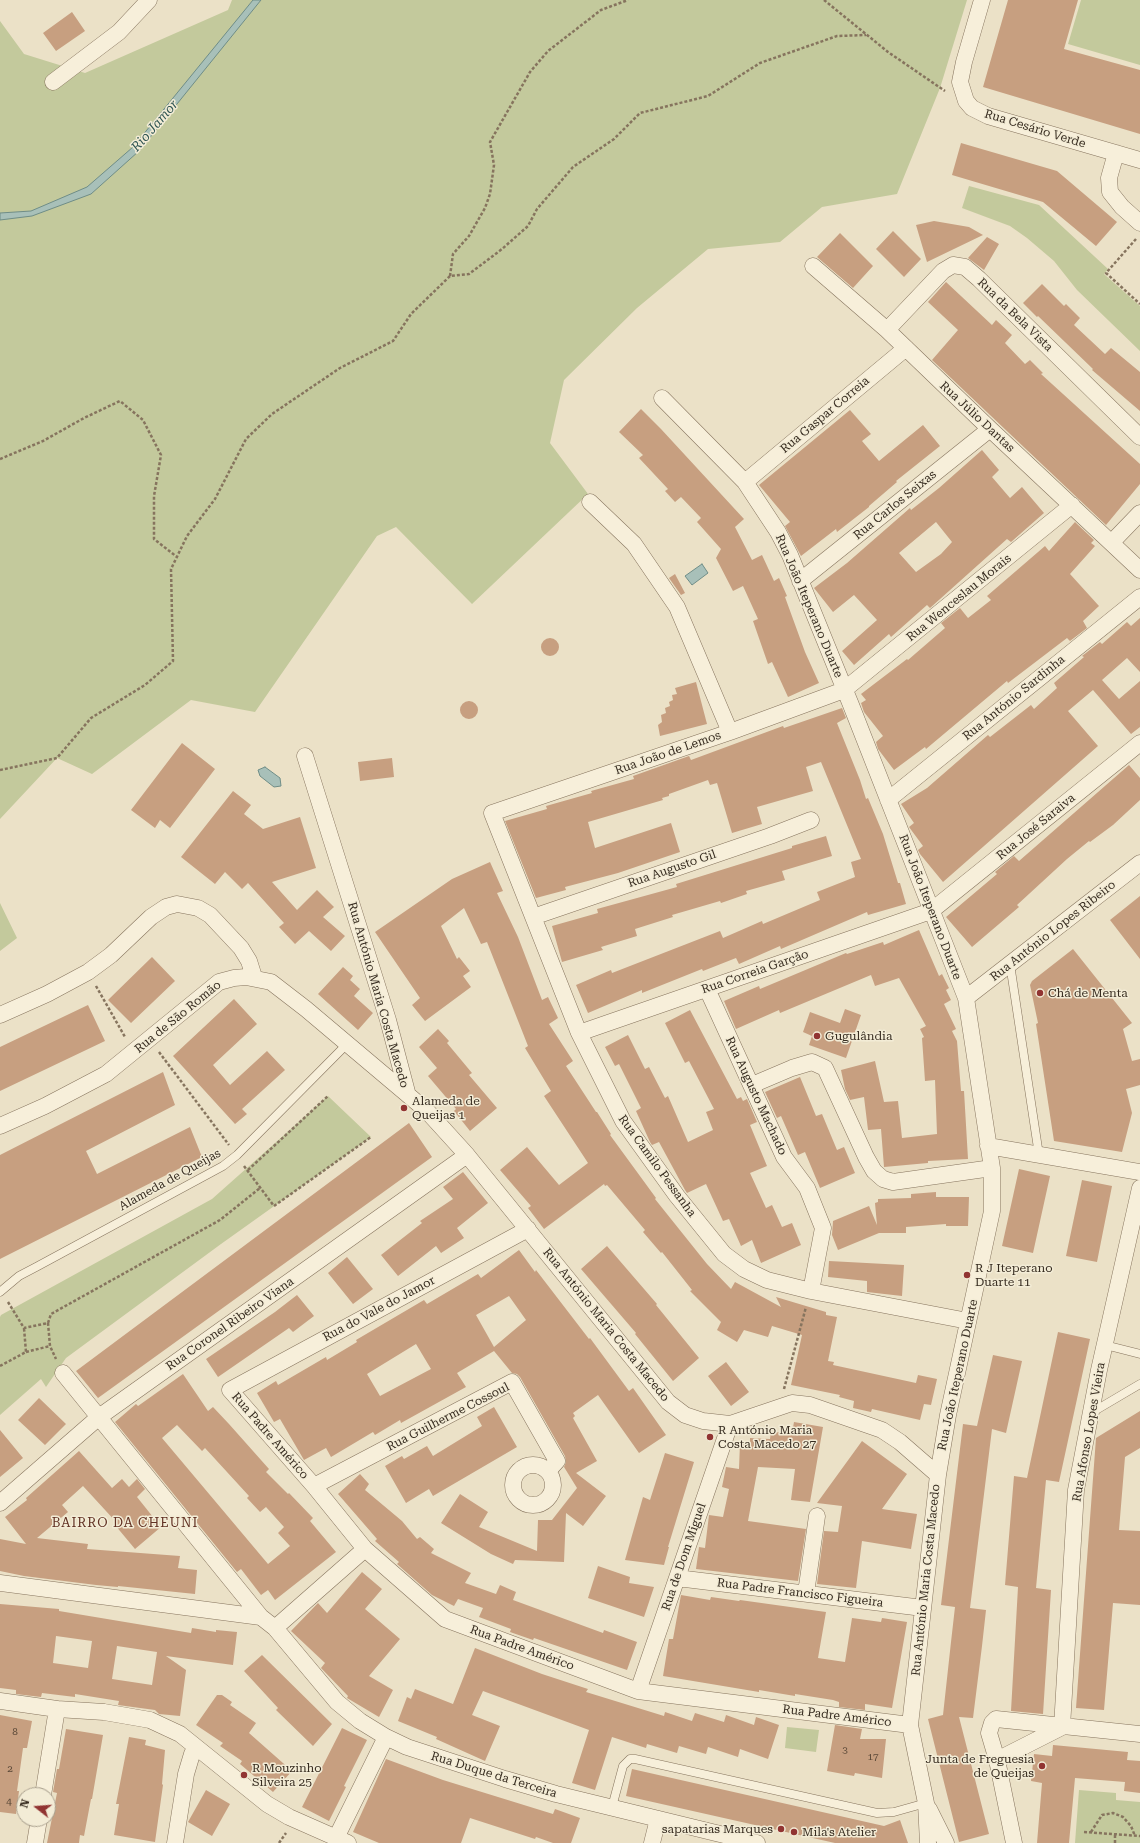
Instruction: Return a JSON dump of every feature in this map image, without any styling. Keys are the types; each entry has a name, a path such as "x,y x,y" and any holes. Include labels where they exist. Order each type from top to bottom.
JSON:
{"street":[{"path":"53,82 119,32 149,0"},
{"path":"966,101 960,82 961,73 982,0"},
{"name":"Rua Cesário Verde","path":"966,101 972,108 988,116 1140,160"},
{"path":"1116,153 1109,178 1108,185 1110,192 1122,207 1140,223"},
{"name":"Rua da Bela Vista","path":"887,330 943,271 953,265 964,267 979,279 1140,436"},
{"name":"Rua Júlio Dantas","path":"812,266 887,330 1140,570"},
{"name":"Rua Gaspar Correia","path":"745,482 906,348"},
{"name":"Rua João Iteperano Duarte","path":"662,398 745,482 778,532 800,581 844,690 966,998 992,1168 992,1211 948,1415 938,1475"},
{"name":"Rua Carlos Seixas","path":"800,581 990,429"},
{"path":"590,502 634,544 677,607 730,732"},
{"name":"Rua Wenceslau Morais","path":"844,690 1072,505"},
{"path":"1112,542 1140,514"},
{"name":"Rua António Sardinha","path":"888,800 1140,597"},
{"name":"Rua João de Lemos","path":"492,813 730,732 844,690"},
{"name":"Rua José Saraiva","path":"931,911 1140,743"},
{"name":"Rua António Maria Costa Macedo","path":"305,756 388,1020 407,1092 427,1111 467,1155 668,1402 685,1415 703,1421 730,1424 792,1403 810,1405 882,1430 900,1442 938,1475 910,1725 926,1803 928,1843"},
{"name":"Rua Camilo Pessanha","path":"492,813 579,1033 623,1120 677,1196 724,1254 744,1269 767,1280 811,1291 968,1321"},
{"name":"Rua Augusto Gil","path":"533,917 770,836 811,820"},
{"name":"Rua António Lopes Ribeiro","path":"966,998 1140,864"},
{"path":"0,1015 46,994 88,972 111,955 151,917 166,907 176,904 198,908 210,915 241,948 249,961 254,977"},
{"name":"Rua Correia Garção","path":"579,1033 931,911"},
{"name":"Rua de São Romão","path":"0,1126 45,1106 106,1074 150,1040 195,1000 219,982 234,978 254,977 271,982 278,986 407,1092"},
{"name":"Rua Augusto Machado","path":"707,989 784,1158 807,1188 823,1228 811,1291"},
{"path":"752,1085 792,1068 812,1062 824,1068 866,1157 874,1171 883,1179 893,1182 992,1168"},
{"path":"988,1146 1140,1172"},
{"name":"Rua Coronel Ribeiro Viana","path":"0,1503 99,1417 467,1155"},
{"name":"Rua Afonso Lopes Vieira","path":"1062,1727 1076,1490 1105,1345 1140,1188"},
{"name":"Rua do Vale do Jamor","path":"230,1390 528,1229"},
{"path":"63,1373 262,1616 275,1628 365,1550"},
{"name":"Rua Guilherme Cossoul","path":"314,1486 512,1382 557,1461 548,1471"},
{"name":"Rua Padre Américo","path":"230,1390 314,1486 365,1550 445,1618 638,1691 910,1725"},
{"name":"Rua de Dom Miguel","path":"638,1691 730,1424"},
{"path":"806,1593 817,1516"},
{"name":"Rua Padre Francisco Figueira","path":"677,1578 923,1608"},
{"path":"0,1583 262,1616"},
{"name":"Rua Duque da Terceira","path":"275,1628 337,1702 360,1721 386,1737 417,1750 556,1794 757,1843"},
{"path":"0,1701 57,1709 104,1712 150,1720 180,1734 267,1804 289,1817 342,1840 386,1737"},
{"path":"44,1787 57,1709"},
{"path":"1014,1843 997,1760 989,1733 992,1723 996,1719 1140,1734"},
{"path":"997,1760 1062,1727"},
{"path":"175,1843 186,1774 192,1754 196,1747"},
{"name":"Rua António Maria Costa Macedo","path":"926,1803 936,1820 946,1843"},
{"path":"652,1843 658,1819"},
{"path":"35,1843 38,1827"}],"lane":[{"path":"1010,964 1039,1155"},
{"name":"Alameda de Queijas","path":"0,1292 19,1276 210,1174 236,1155 348,1043"},
{"path":"1105,1345 1140,1354"},
{"path":"1091,1413 1140,1384"},
{"path":"612,1807 623,1766 625,1762 635,1759 877,1813 894,1812 926,1803"}],"path":[{"path":"0,770 57,758 92,718 145,685 173,662 171,569 186,536 215,499 246,439 272,414 340,368 393,341 411,314 450,276 453,254 469,236 485,208 490,194 494,165 490,142 530,72 548,51 601,10 628,0"},
{"path":"824,0 866,35 940,88 966,101"},
{"path":"450,276 469,274 502,249 528,226 537,209 573,167 614,140 640,113 708,96 760,62 837,36 866,35"},
{"path":"1140,235 1106,274 1140,304"},
{"path":"0,459 43,441 84,418 120,401 143,420 161,455 154,496 154,539 176,557"},
{"path":"104,999 124,1035"},
{"path":"150,1040 274,1206 371,1137"},
{"path":"248,1170 328,1096"},
{"path":"63,1373 50,1346 48,1323 51,1314 220,1220 260,1188"},
{"path":"780,1407 811,1291"},
{"path":"13,1308 24,1328 26,1352"},
{"path":"24,1328 48,1323"},
{"path":"0,1366 26,1352 50,1346"},
{"path":"1091,1832 1102,1815 1113,1814 1123,1817 1131,1826 1134,1836"},
{"path":"1084,1832 1140,1836"},
{"path":"1115,1834 1115,1843"}],"green space":[{"path":"232,0 967,0 940,88 897,194 822,207 780,242 708,249 637,308 564,380 550,443 588,494 472,604 396,527 377,536 255,712 191,700 92,774 57,758 0,819 0,21 24,54 85,73 228,10"},
{"path":"1081,0 1140,0 1140,65 1068,44"},
{"path":"969,186 1039,205 1108,269 1104,274 1140,306 1140,351 1077,290 1054,261 1027,238 1010,226 962,208"},
{"path":"0,903 17,938 0,951"},
{"path":"328,1096 371,1137 221,1244 66,1358 46,1387 41,1379 0,1415 1,1315 212,1199"},
{"path":"787,1727 819,1730 816,1752 785,1748"},
{"path":"1079,1790 1116,1793 1116,1800 1140,1802 1140,1843 1075,1843"}],"water":[{"name":"Rio Jamor","path":"253,0 261,0 139,151 91,194 32,216 0,220 0,213 31,211 87,187 133,147"},
{"path":"702,564 708,573 692,585 685,576"},
{"path":"265,767 280,778 281,786 274,787 260,776 258,770"}],"building":[{"path":"1008,0 1078,0 1064,49 1140,70 1140,134 983,87"},
{"path":"72,12 85,31 56,51 43,33"},
{"path":"961,143 1057,171 1117,222 1096,246 1043,202 952,175"},
{"path":"934,221 969,227 983,235 927,262 916,225"},
{"path":"893,231 921,259 904,277 876,249"},
{"path":"840,233 873,266 853,288 817,257"},
{"path":"987,237 999,244 984,270 968,258"},
{"path":"946,282 992,325 996,320 1012,335 1005,343 1025,364 1030,360 1043,373 1041,374 1140,464 1140,484 1106,525 932,360 958,330 928,302"},
{"path":"1042,284 1064,306 1066,304 1080,318 1074,325 1105,354 1111,348 1140,372 1140,411 1092,370 1093,369 1023,303"},
{"path":"641,409 744,519 735,527 752,560 762,555 774,581 779,578 787,596 785,597 805,652 819,683 788,697 772,662 768,664 753,621 758,619 743,586 733,591 716,558 721,549 697,522 701,518 681,497 675,502 665,491 668,489 639,458 643,455 619,432"},
{"path":"850,410 871,434 862,441 879,461 923,425 940,446 896,481 897,482 869,507 837,532 836,529 801,556 785,526 790,522 759,485"},
{"path":"982,450 999,470 992,477 1010,498 1022,487 1044,513 1011,542 1007,539 930,608 927,605 891,637 889,634 854,665 842,651 877,620 854,595 833,612 814,588 847,563 910,508 911,510 939,488","holes":["936,522 952,542 941,554 916,572 899,553"]},
{"path":"1075,522 1094,540 1091,543 1095,546 1070,574 1099,606 1083,621 1087,628 1070,641 1067,638 1008,683 1007,681 926,749 925,747 894,770 878,749 876,742 883,736 864,712 861,703 866,700 861,694 907,659 908,660 945,628 941,623 960,608 968,618 991,600 987,596 1045,546 1049,551"},
{"path":"675,574 685,593 681,595 669,578"},
{"path":"1140,618 1140,672 1127,658 1102,680 1119,699 1140,681 1140,727 1131,734 1093,690 1068,711 1098,746 943,882 920,854 918,850 923,846 909,827 914,823 901,804 927,788 988,735 990,737 1031,705 1034,709 1057,688 1054,683 1084,657 1082,656 1100,642 1102,644 1127,622 1131,626"},
{"path":"550,638 556,641 559,647 556,653 550,656 544,653 541,647 544,641"},
{"path":"696,682 707,724 660,736 658,725 662,722 661,715 666,713 665,708 670,706 669,702 673,700 672,695 677,694 675,688"},
{"path":"469,701 475,704 478,710 475,716 469,719 463,716 460,710 463,704"},
{"path":"842,708 846,718 837,723 866,799 868,798 883,834 906,904 868,915 867,912 781,949 780,946 739,964 736,958 703,971 702,969 642,993 642,990 588,1013 576,985 611,970 612,973 720,931 723,938 762,921 763,924 820,900 817,892 855,877 851,862 861,859 821,762 806,767 813,791 757,807 762,824 732,833 717,783 710,785 708,780 669,794 669,796 662,798 663,800 588,822 595,848 671,823 680,852 618,873 565,887 566,890 536,898 505,821 547,809 546,806 592,793 591,791 634,779 633,776 689,756 691,760 783,726 784,728"},
{"path":"182,743 215,769 170,828 160,820 155,828 131,810"},
{"path":"392,758 394,777 360,781 358,762"},
{"path":"1129,765 1140,778 1140,800 1113,825 1090,842 1089,841 1067,859 1017,905 1019,907 972,947 946,917 997,874 995,872 1014,856 1019,861"},
{"path":"233,791 251,805 244,814 263,829 300,817 316,868 272,882 297,910 317,890 334,907 323,917 345,936 331,951 309,931 295,944 279,927 284,923 248,883 242,889 225,872 215,884 181,857"},
{"path":"826,836 832,856 782,871 785,880 746,891 747,894 721,903 720,901 672,915 673,917 635,929 637,936 601,947 603,950 562,962 552,926 598,913 597,909 677,887 676,884"},
{"path":"490,862 503,891 497,893 518,937 542,1000 548,997 558,1018 549,1024 573,1061 566,1066 597,1112 611,1134 610,1135 656,1198 655,1199 707,1264 731,1289 735,1282 781,1307 776,1297 826,1312 826,1315 837,1317 828,1361 834,1362 833,1365 916,1383 918,1375 937,1379 931,1405 924,1404 920,1420 872,1409 871,1412 853,1408 854,1401 839,1397 840,1395 791,1385 802,1335 772,1326 768,1337 744,1330 737,1342 717,1330 721,1322 690,1291 692,1290 662,1252 661,1253 643,1232 645,1230 607,1185 605,1186 604,1184 544,1229 528,1208 531,1206 500,1170 527,1147 559,1185 588,1163 544,1096 551,1091 525,1048 528,1046 487,942 481,944 464,908 441,926 457,959 459,957 470,971 463,976 471,987 425,1021 412,1005 420,998 375,932 452,879"},
{"path":"1140,896 1140,959 1110,920"},
{"path":"919,930 939,976 942,974 949,988 946,990 951,1000 944,1004 956,1029 952,1031 957,1041 961,1091 964,1091 968,1159 928,1161 928,1163 884,1167 881,1129 868,1130 864,1097 850,1100 845,1089 841,1070 875,1061 884,1102 898,1101 902,1138 937,1134 935,1080 925,1081 922,1038 924,1037 920,1029 926,1026 899,978 875,986 871,975 780,1013 779,1010 736,1029 724,1001 759,986 760,989 846,953 847,954 883,942 884,945"},
{"path":"1073,949 1132,1023 1123,1029 1132,1061 1140,1059 1140,1085 1126,1089 1132,1113 1122,1152 1054,1141 1036,1024 1038,1023 1030,985 1032,981"},
{"path":"152,957 175,981 131,1023 108,1000"},
{"path":"343,967 353,976 350,980 360,989 354,996 373,1013 358,1030 318,994"},
{"path":"234,999 257,1024 213,1065 230,1085 267,1051 285,1070 242,1109 247,1114 235,1124 173,1056"},
{"path":"88,1005 105,1041 0,1091 0,1047"},
{"path":"845,1009 861,1015 846,1058 809,1045 812,1036 803,1032 810,1012 840,1023"},
{"path":"690,1010 737,1099 741,1097 743,1101 747,1099 757,1122 750,1125 767,1166 750,1173 766,1208 772,1205 782,1227 792,1223 801,1245 761,1263 752,1240 741,1246 729,1219 723,1221 706,1184 687,1193 659,1142 652,1145 636,1111 641,1108 619,1064 615,1066 605,1047 628,1035 645,1069 649,1067 665,1098 668,1096 688,1142 713,1130 706,1112 714,1109 689,1061 685,1063 665,1023"},
{"path":"438,1029 449,1041 447,1043 472,1073 469,1075 497,1108 470,1131 454,1111 456,1109 428,1076 437,1068 419,1047"},
{"path":"163,1072 175,1105 86,1151 97,1174 190,1127 202,1157 0,1259 0,1155"},
{"path":"800,1077 816,1116 822,1114 837,1150 844,1147 855,1173 820,1188 805,1152 798,1155 781,1116 777,1118 765,1092"},
{"path":"409,1123 432,1157 98,1398 76,1371"},
{"path":"1019,1169 1050,1176 1033,1253 1002,1246"},
{"path":"463,1172 488,1203 457,1228 464,1238 441,1253 436,1246 398,1276 381,1255 422,1223 420,1221 453,1199 443,1187"},
{"path":"1082,1180 1112,1186 1097,1262 1066,1256"},
{"path":"936,1192 936,1197 969,1197 968,1226 946,1226 946,1224 906,1227 906,1233 879,1233 838,1250 832,1235 833,1221 869,1206 877,1225 875,1203 878,1202 878,1199 911,1198 911,1194"},
{"path":"607,1246 657,1304 656,1305 699,1358 673,1381 635,1334 636,1333 581,1269"},
{"path":"519,1250 589,1339 590,1338 629,1391 633,1388 666,1435 639,1453 598,1395 573,1413 575,1416 573,1418 597,1461 576,1473 606,1496 583,1526 566,1513 564,1562 515,1560 513,1564 491,1554 441,1523 460,1494 488,1512 479,1527 537,1551 538,1520 552,1520 577,1488 564,1467 566,1462 565,1456 520,1377 517,1374 512,1373 494,1351 457,1373 466,1387 401,1423 400,1420 375,1435 373,1432 331,1457 326,1448 304,1460 280,1419 274,1422 257,1393 276,1381 278,1385 326,1357 327,1360 357,1342 356,1340 424,1300 427,1304 478,1274 481,1278","holes":["509,1296 526,1320 494,1347 476,1315","416,1344 431,1369 380,1396 367,1374"]},
{"path":"347,1257 373,1289 353,1304 328,1273"},
{"path":"829,1261 904,1265 902,1296 867,1292 867,1281 828,1277"},
{"path":"297,1295 314,1316 293,1332 289,1328 218,1377 206,1359 275,1312"},
{"path":"1058,1332 1090,1339 1059,1482 1046,1480 1036,1588 1051,1590 1043,1714 1011,1711 1018,1587 1005,1585 1014,1476 1027,1478"},
{"path":"993,1355 1022,1361 1006,1433 992,1429 970,1608 986,1610 982,1646 973,1718 959,1717 989,1834 959,1842 928,1719 943,1715 955,1607 941,1605 963,1424 977,1426"},
{"path":"726,1362 749,1392 731,1406 708,1376"},
{"path":"183,1374 208,1411 213,1407 229,1424 269,1469 266,1472 313,1518 310,1521 336,1552 275,1600 268,1590 261,1595 241,1569 237,1572 115,1422 136,1404 138,1406","holes":["177,1425 202,1451 205,1448 249,1496 247,1498 260,1512 266,1507 284,1527 278,1533 290,1546 268,1564 162,1438"]},
{"path":"39,1398 66,1424 45,1445 18,1420"},
{"path":"494,1407 517,1447 433,1496 429,1489 406,1503 385,1466 402,1456 404,1459 427,1446 433,1456 482,1426 477,1417"},
{"path":"1140,1411 1140,1448 1125,1457 1119,1530 1140,1531 1140,1605 1113,1603 1104,1710 1076,1708 1096,1438"},
{"path":"794,1422 823,1427 810,1502 791,1500 795,1469 758,1467 748,1521 806,1529 798,1581 696,1569 699,1547 705,1548 709,1515 723,1517 729,1489 722,1487 726,1467 739,1469 740,1443 750,1444 750,1438 770,1439 771,1432 792,1433"},
{"path":"0,1430 23,1458 0,1477"},
{"path":"862,1441 907,1474 882,1509 917,1514 911,1549 862,1541 856,1588 817,1584 824,1531 838,1532 842,1506 817,1503"},
{"path":"79,1451 112,1488 122,1479 129,1487 137,1479 145,1489 137,1497 161,1527 135,1549 115,1525 117,1523 83,1486 62,1505 68,1512 37,1538 88,1544 87,1549 180,1556 178,1568 197,1570 195,1594 96,1585 24,1576 0,1571 0,1539 26,1544 5,1517 27,1500 26,1498"},
{"path":"665,1453 694,1462 664,1565 625,1560 643,1497 650,1500"},
{"path":"360,1474 369,1484 365,1490 402,1521 417,1539 420,1537 434,1549 431,1553 471,1573 465,1583 496,1594 500,1585 516,1592 513,1600 603,1633 604,1630 637,1642 627,1670 534,1638 533,1640 510,1632 511,1629 479,1617 483,1608 458,1599 454,1606 432,1595 397,1564 399,1562 375,1541 377,1539 338,1494"},
{"path":"598,1566 630,1577 629,1583 654,1587 644,1617 588,1598"},
{"path":"362,1572 382,1589 365,1609 400,1639 369,1676 393,1690 379,1717 347,1698 348,1696 321,1668 325,1663 291,1631 318,1603 327,1613"},
{"path":"681,1595 710,1600 711,1597 740,1600 826,1612 818,1658 845,1662 852,1618 881,1622 882,1618 907,1622 892,1708 865,1704 865,1710 839,1707 839,1702 833,1700 759,1690 759,1692 663,1676 669,1639 673,1639"},
{"path":"0,1604 59,1609 59,1611 191,1633 192,1628 216,1632 216,1630 237,1632 233,1665 166,1656 186,1670 180,1716 159,1714 155,1710 118,1705 119,1701 75,1694 75,1697 42,1693 41,1697 16,1694 16,1690 0,1688","holes":["56,1636 92,1641 88,1668 53,1663","117,1646 157,1652 152,1685 112,1679"]},
{"path":"475,1648 542,1674 588,1689 586,1692 664,1716 665,1712 692,1721 695,1713 724,1722 726,1715 754,1725 756,1717 779,1725 768,1759 740,1749 738,1757 708,1747 706,1754 679,1746 677,1753 647,1744 646,1748 612,1737 595,1790 572,1783 589,1730 483,1691 472,1715 500,1726 485,1761 436,1739 437,1737 398,1721 407,1697 411,1699 415,1689 453,1704"},
{"path":"262,1655 332,1724 313,1746 276,1710 278,1708 244,1671"},
{"path":"217,1695 222,1695 232,1702 230,1705 256,1723 249,1733 292,1771 273,1792 240,1764 242,1761 220,1746 223,1743 196,1725"},
{"path":"0,1715 32,1721 27,1748 23,1748 18,1787 16,1787 16,1814 0,1812"},
{"path":"835,1725 862,1729 860,1739 886,1739 882,1778 855,1773 854,1776 827,1771"},
{"path":"342,1728 367,1740 344,1786 346,1787 329,1821 302,1807"},
{"path":"66,1729 103,1735 84,1836 80,1835 79,1843 47,1843 50,1827 56,1827 57,1793 56,1787 54,1787 57,1769 59,1769"},
{"path":"129,1737 146,1740 145,1745 165,1750 163,1785 155,1842 114,1835 119,1804 116,1804"},
{"path":"1053,1745 1128,1752 1127,1760 1140,1761 1140,1793 1124,1791 1125,1782 1075,1778 1069,1843 1037,1843 1042,1783 1031,1781 1034,1754 1052,1756"},
{"path":"386,1759 443,1780 553,1814 555,1809 580,1818 571,1843 553,1843 536,1837 535,1839 470,1818 461,1843 379,1843 353,1832"},
{"path":"632,1769 884,1826 900,1820 908,1843 835,1843 626,1796"},
{"path":"206,1790 230,1804 212,1836 188,1822"}],"place":[{"name":"Chá de Menta","path":"1040,993"},
{"name":"Gugulândia","path":"817,1036"},
{"name":"Alameda de Queijas 1","path":"404,1108"},
{"name":"R J Iteperano Duarte 11","path":"967,1275"},
{"name":"R António Maria Costa Macedo 27","path":"710,1437"},
{"name":"Junta de Freguesia de Queijas","path":"1042,1766"},
{"name":"R Mouzinho Silveira 25","path":"244,1775"},
{"name":"sapatarias Marques","path":"781,1829"},
{"name":"Mila's Atelier","path":"794,1832"}],"district":[{"name":"BAIRRO DA CHEUNI","path":"125,1523"}]}
